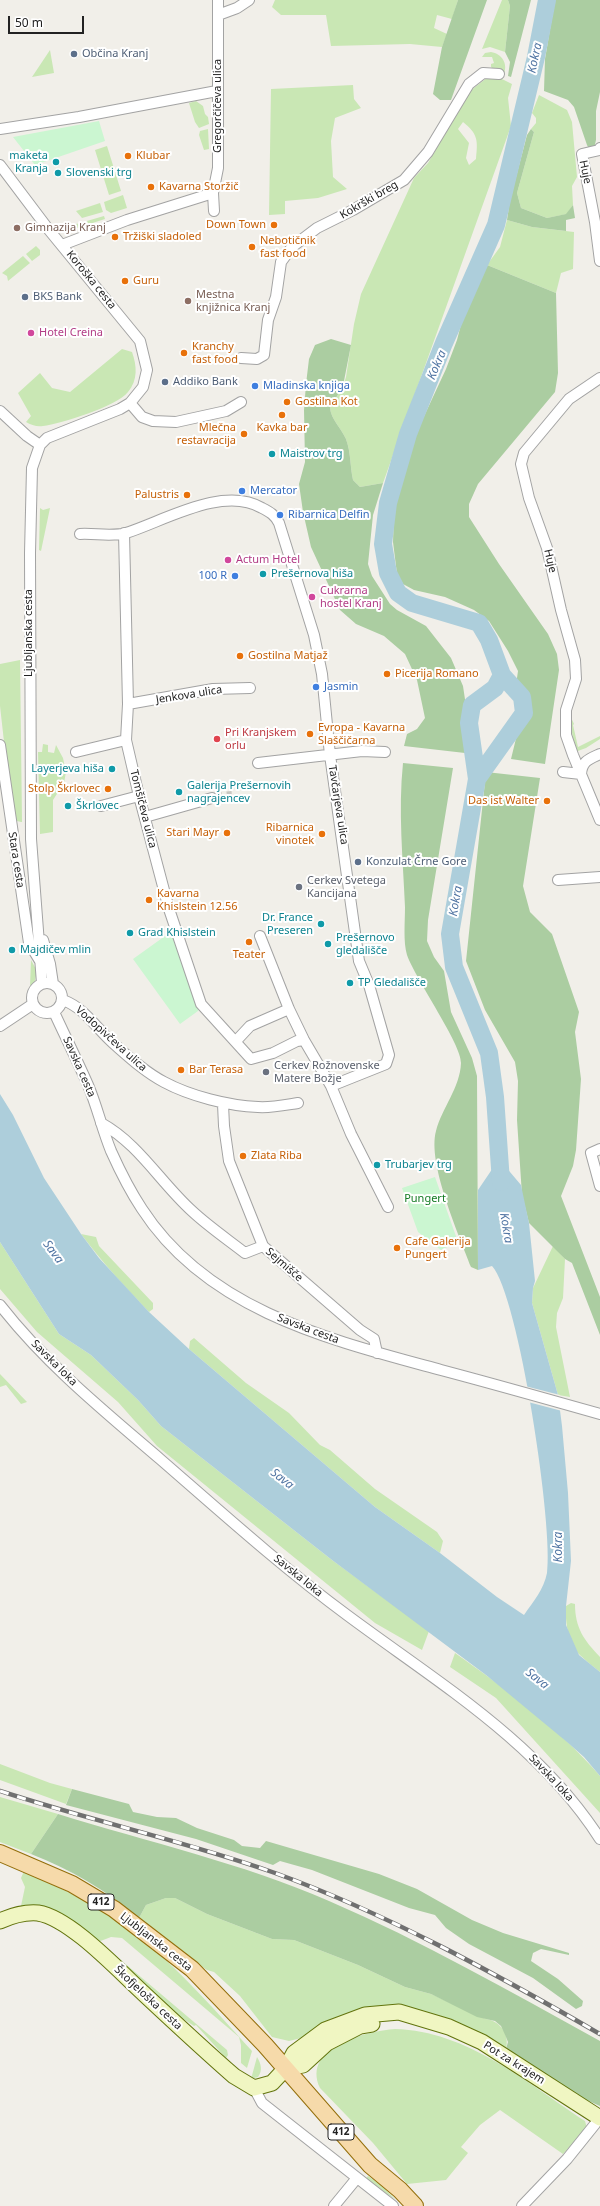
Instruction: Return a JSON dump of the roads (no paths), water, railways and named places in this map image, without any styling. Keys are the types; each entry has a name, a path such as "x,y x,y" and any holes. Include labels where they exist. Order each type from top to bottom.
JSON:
{"main road":[{"name":"Ljubljanska cesta","path":"0,1853 72,1884 114,1909 192,1969 286,2068 306,2082 361,2140 376,2157 400,2190 415,2206"}],"street":[{"name":"Gregorčičeva ulica","path":"214,211 213,193 218,168 218,0"},
{"path":"218,15 238,8 249,0"},
{"name":"Kokrški breg","path":"241,358 257,359 264,355 268,320 276,297 281,262 292,247 317,228 353,210 404,180 428,152 469,84 483,73 499,74"},
{"path":"0,128 79,116 154,101 217,91"},
{"name":"Huje","path":"600,148 599,150 582,154 600,261"},
{"name":"Koroška cesta","path":"0,165 62,246 140,341 147,370 143,387 130,403"},
{"path":"62,246 127,220 213,193"},
{"name":"Huje","path":"600,378 569,399 524,453 521,464 529,498 547,548 561,610 575,660 576,679 566,710 566,723 571,752 600,820"},
{"path":"0,411 27,436 40,445 48,438 61,431 120,409 130,403 142,417 153,421 176,422 226,412 241,402"},
{"name":"Ljubljanska cesta","path":"40,445 32,468 31,478 31,839 38,923 45,963 53,984"},
{"name":"Tavčarjeva ulica","path":"124,533 190,507 214,502 251,501 275,515 294,566 314,635 320,668 330,755 359,961 369,985 389,1055 386,1064 331,1086"},
{"path":"80,534 124,533"},
{"name":"Tomšičeva ulica","path":"124,533 128,704 126,740 144,817 169,909 201,1004 236,1040 251,1059 273,1053 297,1041 304,1040"},
{"name":"Jenkova ulica","path":"128,704 213,689 250,688"},
{"path":"76,752 126,740"},
{"name":"Stara cesta","path":"0,745 5,819 29,943 45,963"},
{"path":"258,763 362,751 385,752"},
{"path":"563,772 581,774 581,769 587,759 600,754"},
{"path":"100,806 139,796"},
{"path":"144,817 212,798"},
{"path":"558,880 600,877"},
{"path":"260,940 288,1009 331,1086 350,1134 388,1208"},
{"name":"Ljubljanska cesta","path":"42,983 45,963"},
{"path":"42,983 53,984 61,990 63,1000 58,1009 54,1012 40,1011 33,1004 34,990 42,983"},
{"name":"Vodopivčeva ulica","path":"63,1000 73,1004 86,1013 111,1042 143,1069 164,1083 223,1104 259,1108 298,1103"},
{"path":"0,1026 33,1004"},
{"path":"236,1040 250,1026 288,1009"},
{"name":"Savska cesta","path":"54,1012 88,1086 111,1151 143,1210 171,1247 192,1267 230,1293 267,1314 354,1347 600,1414"},
{"name":"Sejmišče","path":"223,1104 224,1126 229,1160 263,1246 354,1325 374,1339 377,1353"},
{"path":"101,1123 114,1131 143,1156 191,1211 245,1254 263,1246"},
{"path":"600,1149 591,1154 600,1186"},
{"name":"Savska loka","path":"0,1305 55,1367 277,1560 346,1614 484,1716 527,1752 572,1800 600,1839"},
{"name":"Škofjeloška cesta","path":"0,1921 22,1914 38,1913 52,1918 66,1926 97,1951 228,2071 254,2088"},
{"name":"Pot za krajem","path":"286,2068 304,2065 327,2043 360,2026 393,2021 406,2022 423,2019 449,2027 488,2046 600,2118"},
{"path":"286,2068 272,2083 254,2088 262,2103 393,2206"},
{"path":"522,2206 567,2159 600,2118"},
{"path":"334,2206 357,2178"}],"water":[{"name":"Sava","path":"0,1094 13,1115 44,1178 81,1234 99,1258 149,1312 189,1349 375,1507 440,1553 497,1597 524,1615 538,1595 546,1579 548,1549 540,1465 523,1365 513,1320 502,1286 492,1266 478,1270 478,1190 499,1159 521,1185 529,1223 535,1281 532,1303 558,1395 568,1493 571,1561 566,1606 566,1625 579,1655 600,1672 600,1776 584,1757 486,1675 332,1560 161,1426 138,1400 91,1355 59,1334 0,1242"}],"waterway":[{"name":"Kokra","path":"501,1182 495,1097 489,1053 454,967 450,934 477,779 469,723 472,705 495,688 502,675 489,640 479,623 412,603 398,593 388,573 383,544 388,503 408,434 444,343 496,225 536,57 547,0"},
{"name":"Kokra","path":"477,779 524,713 522,697 502,675"}],"tunnel":[{"path":"212,798 232,796"}],"railway":[{"path":"0,1791 207,1851 275,1873 317,1889 441,1946 600,2034"}],"place":[{"name":"Občina Kranj","path":"74,54"},
{"name":"Klubar","path":"128,156"},
{"name":"maketa Kranja","path":"56,162"},
{"name":"Slovenski trg","path":"58,173"},
{"name":"Kavarna Storžič","path":"151,187"},
{"name":"Down Town","path":"274,225"},
{"name":"Gimnazija Kranj","path":"17,228"},
{"name":"Tržiški sladoled","path":"115,237"},
{"name":"Nebotičnik fast food","path":"252,247"},
{"name":"Guru","path":"125,281"},
{"name":"BKS Bank","path":"25,297"},
{"name":"Mestna knjižnica Kranj","path":"188,301"},
{"name":"Hotel Creina","path":"31,333"},
{"name":"Kranchy fast food","path":"184,353"},
{"name":"Addiko Bank","path":"165,382"},
{"name":"Mladinska knjiga","path":"255,386"},
{"name":"Gostilna Kot","path":"287,402"},
{"name":"Kavka bar","path":"282,415"},
{"name":"Mlečna restavracija","path":"244,434"},
{"name":"Maistrov trg","path":"272,454"},
{"name":"Mercator","path":"242,491"},
{"name":"Palustris","path":"187,495"},
{"name":"Ribarnica Delfin","path":"280,515"},
{"name":"Actum Hotel","path":"228,560"},
{"name":"Prešernova hiša","path":"263,574"},
{"name":"100 R","path":"235,576"},
{"name":"Cukrarna hostel Kranj","path":"312,597"},
{"name":"Gostilna Matjaž","path":"240,656"},
{"name":"Picerija Romano","path":"387,674"},
{"name":"Jasmin","path":"316,687"},
{"name":"Evropa - Kavarna Slaščičarna","path":"310,734"},
{"name":"Pri Kranjskem orlu","path":"217,739"},
{"name":"Layerjeva hiša","path":"112,769"},
{"name":"Stolp Škrlovec","path":"108,789"},
{"name":"Galerija Prešernovih nagrajencev","path":"179,792"},
{"name":"Das ist Walter","path":"547,801"},
{"name":"Škrlovec","path":"68,806"},
{"name":"Stari Mayr","path":"227,833"},
{"name":"Ribarnica vinotek","path":"322,834"},
{"name":"Konzulat Črne Gore","path":"358,862"},
{"name":"Cerkev Svetega Kancijana","path":"299,887"},
{"name":"Kavarna Khislstein 12.56","path":"149,900"},
{"name":"Dr. France Preseren","path":"321,924"},
{"name":"Grad Khislstein","path":"130,933"},
{"name":"Teater","path":"249,942"},
{"name":"Prešernovo gledališče","path":"328,944"},
{"name":"Majdičev mlin","path":"12,950"},
{"name":"TP Gledališče","path":"350,983"},
{"name":"Bar Terasa","path":"181,1070"},
{"name":"Cerkev Rožnovenske Matere Božje","path":"266,1072"},
{"name":"Zlata Riba","path":"243,1156"},
{"name":"Trubarjev trg","path":"377,1165"},
{"name":"Cafe Galerija Pungert","path":"397,1248"}],"park label":[{"name":"Pungert","path":"425,1199"}]}
